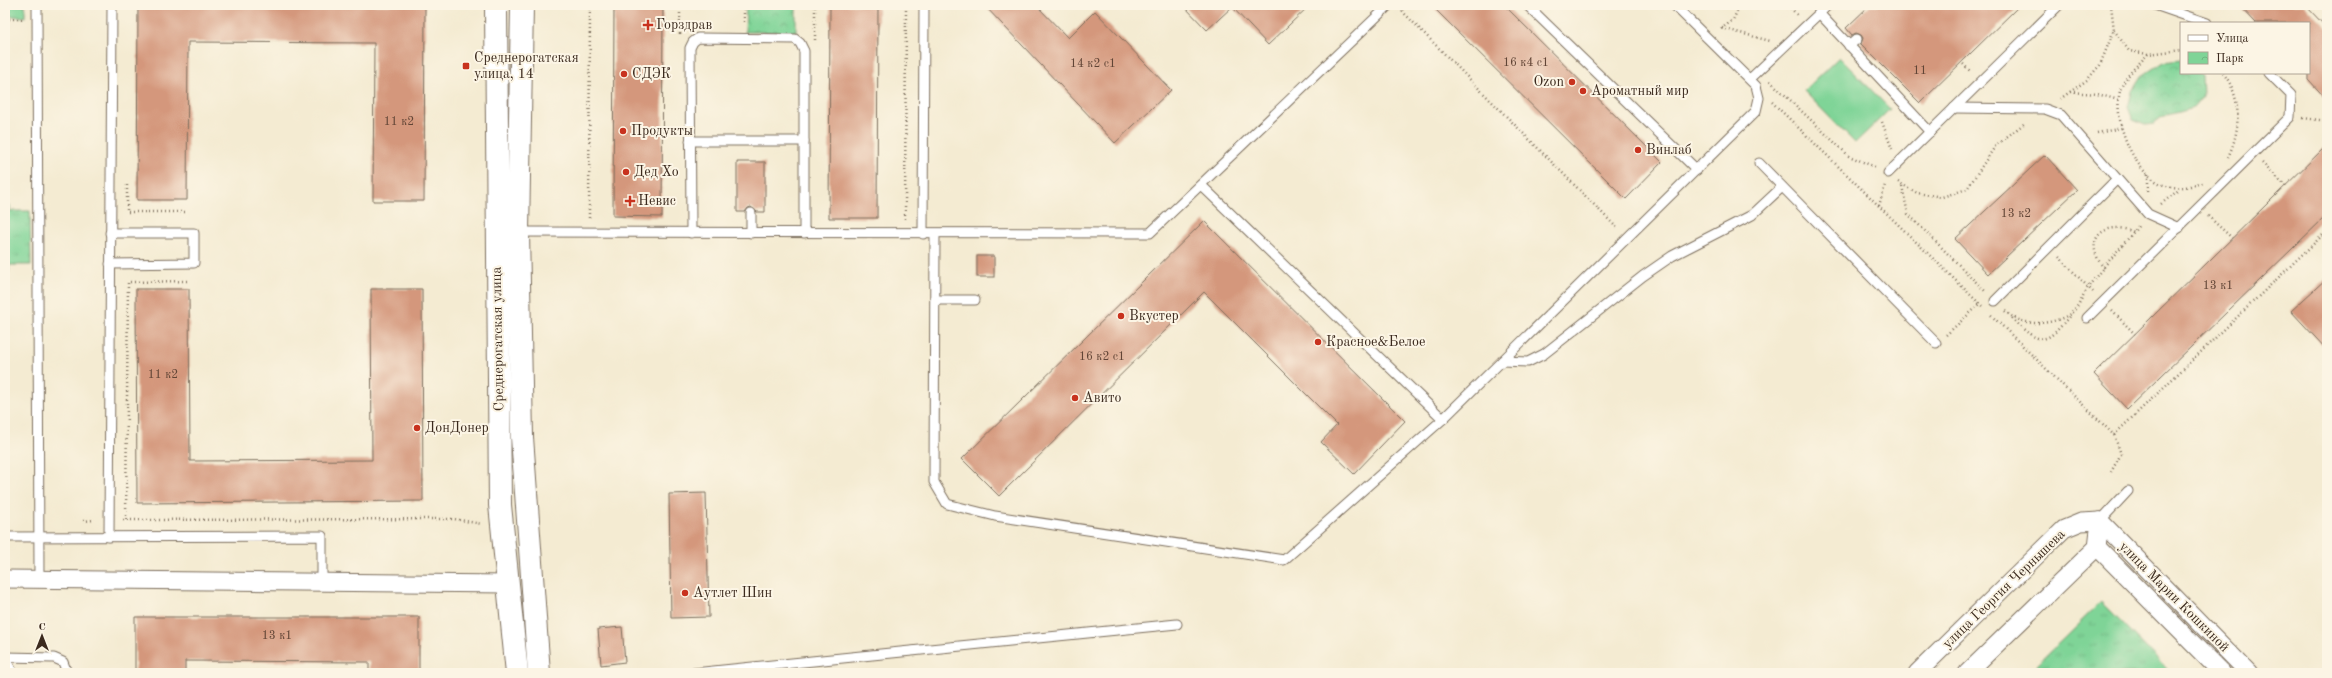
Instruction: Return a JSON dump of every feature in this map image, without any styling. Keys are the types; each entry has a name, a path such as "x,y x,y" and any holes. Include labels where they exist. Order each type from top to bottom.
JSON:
{"street":[{"name":"Среднерогатская улица","path":"496,5 500,505 517,673"},
{"name":"Среднерогатская улица","path":"522,5 518,232 522,437 539,673"},
{"path":"1967,673 2097,547 2100,521"},
{"name":"улица Георгия Чернышева","path":"1918,673 2064,530 2081,522 2100,521"},
{"name":"улица Марии Кошкиной","path":"2100,521 2249,673"},
{"name":"улица Марии Кошкиной","path":"2097,547 2222,673"},
{"path":"5,579 508,584"}],"lane":[{"path":"38,5 39,579"},
{"path":"109,537 112,5"},
{"path":"923,234 924,5"},
{"path":"497,234 518,232 923,234 1150,233 1389,5"},
{"path":"1527,5 1697,170"},
{"path":"935,234 936,300 934,482 947,504 995,516 1284,560 1443,419 1697,170 1756,110 1759,98 1753,83 1674,5"},
{"path":"1753,83 1759,71 1828,5"},
{"path":"1888,173 2059,5"},
{"path":"2154,5 2204,22"},
{"path":"1819,13 1930,132"},
{"path":"691,233 690,48 693,42 698,38 795,39 800,43 804,51 804,233"},
{"path":"1849,46 1856,39"},
{"path":"2087,318 2290,117 2291,95 2270,74"},
{"path":"1954,108 2045,109 2061,115 2148,214 2179,228"},
{"path":"690,141 804,141"},
{"path":"1759,164 1936,343"},
{"path":"1995,302 2117,179"},
{"path":"1201,185 1443,419"},
{"path":"1502,361 1528,362 1544,354 1643,276 1672,256 1752,215 1782,187"},
{"path":"751,212 751,233"},
{"path":"110,233 194,233 194,264 110,264"},
{"path":"936,300 975,300"},
{"path":"2100,521 2128,491"},
{"path":"5,537 322,536 322,582"},
{"path":"694,673 1177,624"},
{"path":"13,673 5,658 54,658 63,662 66,673"}],"path":[{"path":"589,221 590,5"},
{"path":"744,5 744,38"},
{"path":"815,5 815,45"},
{"path":"898,222 905,222 906,5"},
{"path":"1740,5 1733,20 1720,29 1786,45"},
{"path":"1401,11 1627,238"},
{"path":"5,19 28,19"},
{"path":"2114,30 2129,51 2148,54 2180,50"},
{"path":"2148,54 2132,70 2121,87 2117,110 2124,139 2142,168 2160,184 2181,188 2205,183"},
{"path":"1759,71 1848,156 1888,173 1879,206"},
{"path":"2224,74 2231,83 2238,110 2234,145 2226,161"},
{"path":"1753,83 2114,435 2121,454 2111,472"},
{"path":"2070,92 2097,94 2119,100"},
{"path":"2290,117 2327,121"},
{"path":"1882,122 1898,164"},
{"path":"2253,154 2286,186"},
{"path":"2148,173 2148,214"},
{"path":"127,180 127,212 187,212"},
{"path":"1902,186 1908,214 2028,334 2036,338 2046,338 2056,332 2071,314 2088,287 2148,214 2181,188"},
{"path":"2199,207 2232,238"},
{"path":"2104,268 2094,252 2094,245 2097,236 2110,227 2126,228 2134,232"},
{"path":"2114,435 2327,231"},
{"path":"2049,247 2134,334"},
{"path":"126,520 128,282 188,281"},
{"path":"1936,343 1980,304"},
{"path":"2010,316 2029,324 2050,322 2071,314"}],"green space":[{"path":"5,5 25,5 25,17 5,16"},
{"path":"746,5 796,5 796,32 745,32"},
{"path":"1839,57 1890,109 1855,143 1804,91"},
{"path":"2180,60 2180,74 2200,74 2202,76 2203,96 2193,108 2160,117 2154,124 2145,125 2133,120 2128,107 2132,92 2142,76 2163,62"},
{"path":"5,205 10,205 10,211 30,211 31,265 9,265 9,272 5,272"},
{"path":"2101,602 2171,673 2028,673"}],"building":[{"path":"138,5 425,5 424,201 373,201 374,43 188,42 187,200 137,200"},
{"path":"614,5 663,5 662,217 613,216"},
{"path":"830,5 878,5 877,218 829,218"},
{"path":"984,5 1036,5 1068,38 1095,11 1171,90 1115,143"},
{"path":"1183,5 1310,5 1268,45 1232,7 1207,30"},
{"path":"1431,5 1504,5 1662,162 1626,199"},
{"path":"1870,5 2020,5 1920,103 1861,44 1863,38 1861,35 1856,33 1852,35 1846,28"},
{"path":"2239,5 2305,5 2327,28 2327,100 2309,80 2310,22 2255,22"},
{"path":"2327,145 2327,215 2127,409 2094,374"},
{"path":"2045,155 2077,190 1988,274 1955,239"},
{"path":"737,162 765,162 765,212 757,212 751,207 745,212 737,212"},
{"path":"1204,221 1405,421 1354,474 1321,442 1337,425 1204,292 999,496 962,459"},
{"path":"977,256 994,256 994,277 977,277"},
{"path":"2327,278 2327,350 2291,311"},
{"path":"136,289 189,289 190,461 372,460 371,289 422,289 423,501 137,503"},
{"path":"706,493 709,617 671,618 669,494"},
{"path":"135,617 419,617 419,673 369,673 369,662 185,661 185,673 135,673"},
{"path":"622,627 625,662 601,665 598,629"}],"place":[{"name":"Горздрав","path":"648,25"},
{"name":"Среднерогатская улица, 14","path":"466,66"},
{"name":"СДЭК","path":"624,74"},
{"name":"Ozon","path":"1572,82"},
{"name":"Ароматный мир","path":"1583,91"},
{"name":"Продукты","path":"623,131"},
{"name":"Винлаб","path":"1638,150"},
{"name":"Дед Хо","path":"626,172"},
{"name":"Невис","path":"630,201"},
{"name":"Вкустер","path":"1121,316"},
{"name":"Красное&Белое","path":"1318,342"},
{"name":"Авито","path":"1075,398"},
{"name":"ДонДонер","path":"417,428"},
{"name":"Аутлет Шин","path":"685,593"}]}
